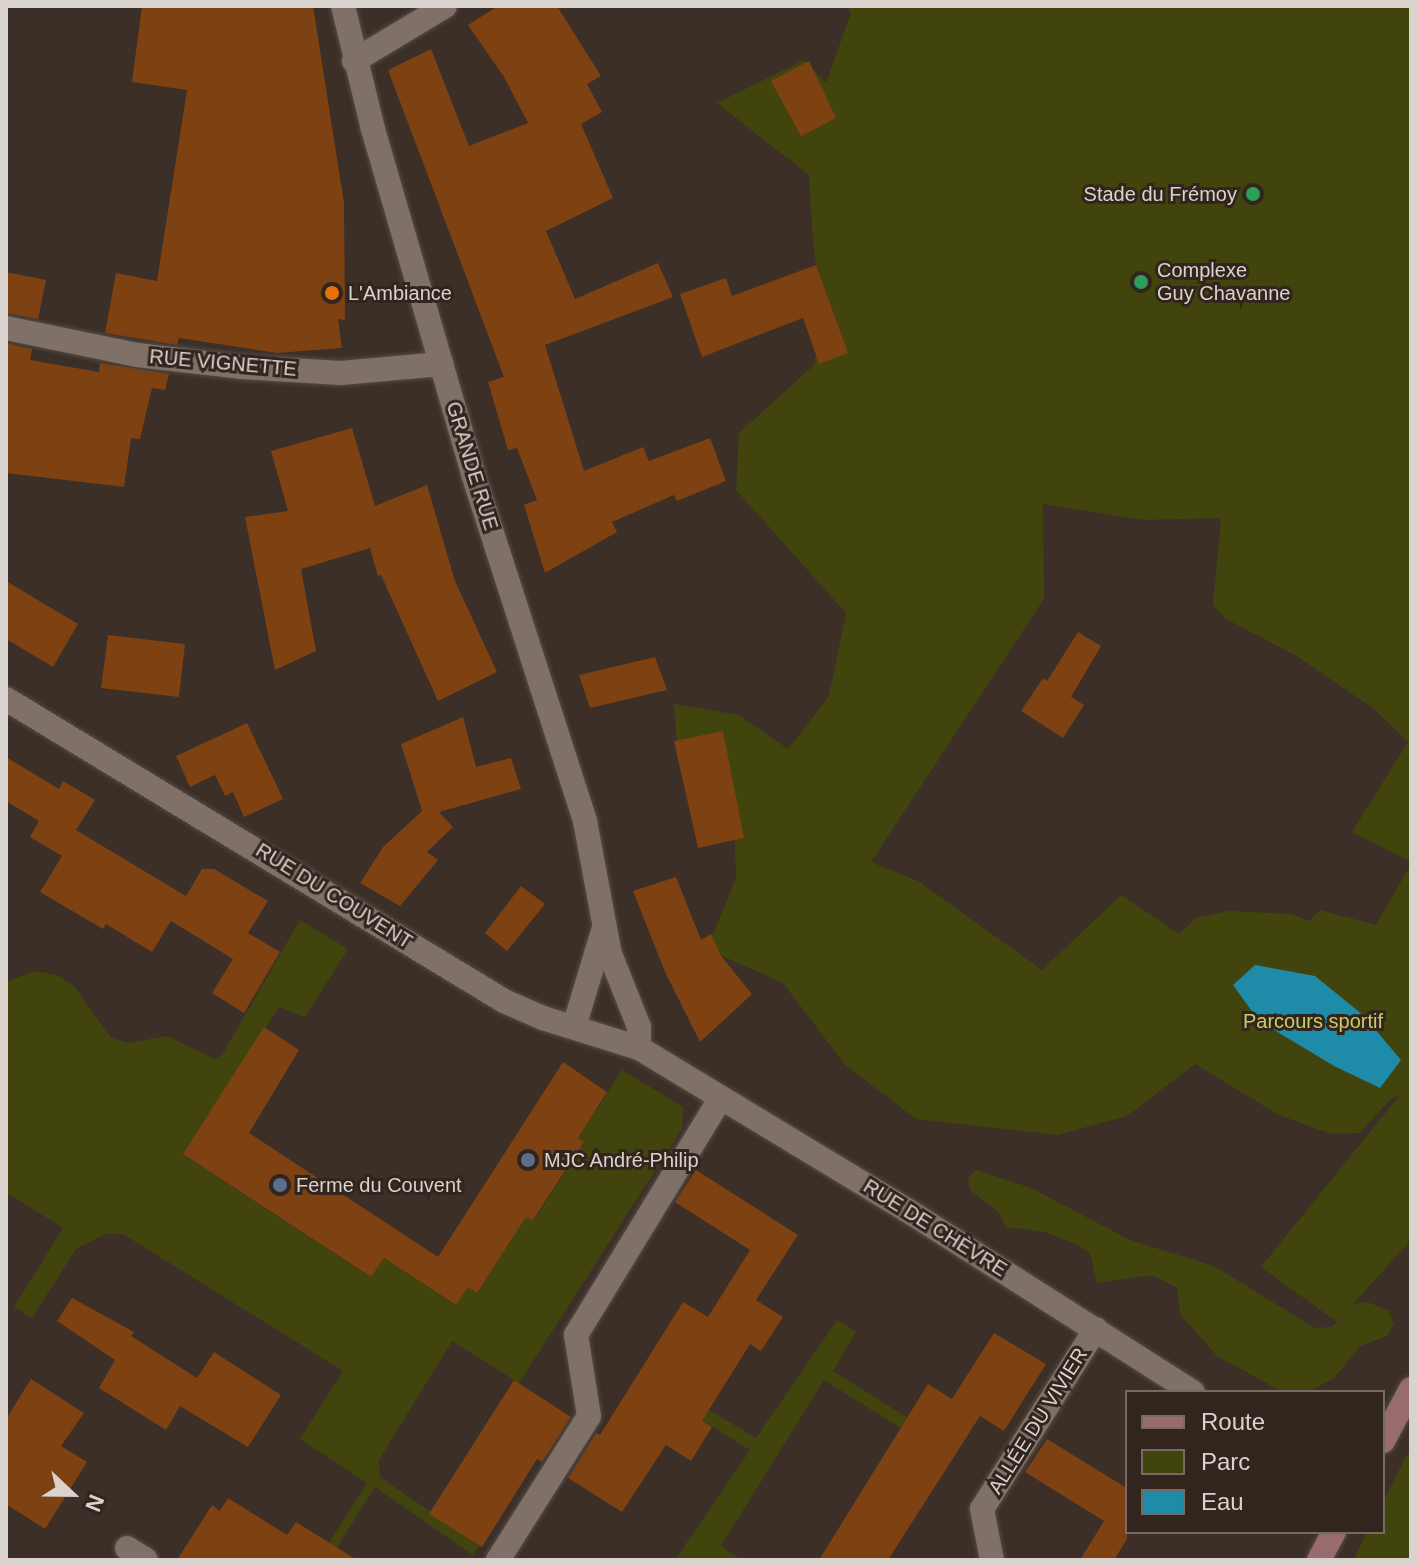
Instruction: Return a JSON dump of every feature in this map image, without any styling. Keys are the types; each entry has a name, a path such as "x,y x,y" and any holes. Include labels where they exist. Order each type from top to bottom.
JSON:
{"street":[{"name":"GRANDE RUE","path":"343,6 354,61 442,364 585,821 610,954 639,1027 639,1048"},
{"path":"354,61 445,6"},
{"name":"RUE VIGNETTE","path":"6,328 137,355 240,367 341,373 442,364"},
{"name":"RUE DU COUVENT","path":"6,699 231,832 472,982 543,1018 639,1048 673,1070"},
{"name":"GRANDE RUE","path":"574,1027 605,925"},
{"name":"RUE DE CHÈVRE","path":"673,1070 907,1210 1190,1390"},
{"path":"498,1560 589,1416 576,1335 720,1099"},
{"name":"ALLÉE DU VIVIER","path":"992,1560 982,1509 1096,1329"},
{"path":"1385,1437 1411,1389"},
{"path":"1319,1560 1333,1534"}],"green space":[{"name":"Parcours sportif","path":"847,6 1411,6 1411,862 1352,832 1408,742 1373,708 1295,655 1226,619 1213,605 1221,518 1144,520 1043,504 1044,599 871,862 918,881 1042,970 1121,895 1179,934 1196,918 1229,911 1291,914 1309,921 1320,910 1376,925 1411,864 1411,1240 1353,1304 1367,1302 1388,1310 1394,1324 1387,1336 1360,1346 1334,1378 1312,1390 1279,1390 1217,1356 1180,1314 1177,1288 1152,1275 1097,1283 1090,1253 1074,1243 1044,1232 1006,1227 998,1212 970,1190 968,1178 976,1170 1031,1188 1130,1240 1214,1266 1315,1328 1332,1327 1337,1322 1261,1267 1399,1096 1392,1098 1359,1133 1331,1134 1279,1115 1195,1064 1127,1116 1058,1135 916,1119 845,1065 783,983 707,949 736,878 734,814 677,744 674,704 739,715 788,749 829,696 846,613 736,490 739,433 814,365 823,314 813,243 809,175 717,103 804,60 826,83 851,13"},
{"path":"300,920 348,949 305,1017 279,1007 183,1154 370,1277 384,1258 455,1305 468,1287 477,1293 526,1217 534,1220 584,1143 578,1138 622,1070 683,1107 682,1129 519,1383 452,1341 379,1460 380,1477 480,1546 473,1555 375,1487 329,1560 318,1560 367,1483 300,1439 343,1371 123,1234 106,1234 76,1249 32,1318 14,1307 63,1228 6,1192 6,982 35,971 57,975 74,986 111,1038 129,1043 167,1036 215,1059 222,1055"},
{"path":"837,1320 856,1332 833,1371 957,1449 951,1460 824,1380 721,1546 742,1560 675,1560 750,1450 635,1379 641,1369 756,1438"},
{"path":"1411,1447 1411,1560 1353,1560 1366,1534 1385,1534 1385,1497"}],"water":[{"path":"1255,965 1315,976 1363,1015 1401,1060 1380,1088 1334,1066 1259,1021 1233,985"}],"building":[{"path":"142,6 313,6 344,203 345,320 338,319 342,348 277,353 179,338 177,345 105,333 116,273 157,281 187,90 132,82"},
{"path":"498,6 557,6 601,76 587,84 602,112 581,124 613,198 546,231 575,299 658,263 673,297 545,345 584,471 643,447 649,461 710,438 726,481 677,501 674,495 612,522 617,532 545,573 524,505 537,500 517,448 508,450 488,382 504,377 388,70 431,49 469,146 528,123 504,77 468,25"},
{"path":"809,61 836,118 801,136 771,81"},
{"path":"816,265 848,353 819,364 803,318 702,357 680,294 726,278 732,296"},
{"path":"6,272 46,280 38,319 6,313"},
{"path":"6,343 32,349 30,360 99,372 100,363 169,374 165,390 152,388 140,439 131,438 124,487 6,473"},
{"path":"352,428 375,506 427,485 455,581 497,672 438,701 381,575 378,576 370,548 301,569 316,651 275,670 245,517 288,511 271,451"},
{"path":"6,581 78,624 53,667 6,639"},
{"path":"1078,632 1101,646 1071,697 1084,705 1063,738 1021,711 1043,678 1047,681"},
{"path":"108,635 185,644 179,697 101,688"},
{"path":"655,657 667,690 590,708 579,675"},
{"path":"463,717 476,767 511,758 521,789 439,812 453,827 427,852 438,860 400,906 360,883 383,847 422,811 401,744"},
{"path":"247,723 283,799 244,817 233,792 225,796 215,775 190,787 176,756"},
{"path":"723,731 744,838 698,848 674,741"},
{"path":"6,757 59,789 63,781 95,800 76,830 186,896 202,869 214,869 268,901 248,933 280,952 244,1013 212,993 233,959 171,921 152,952 106,924 103,929 40,892 62,856 30,837 39,821 6,801"},
{"path":"676,877 701,940 711,934 721,956 752,994 700,1042 665,972 633,891"},
{"path":"521,886 545,904 507,951 485,933"},
{"name":"Ferme du Couvent","path":"264,1027 299,1050 249,1133 438,1257 563,1062 607,1092 578,1138 584,1142 533,1220 526,1217 477,1293 468,1287 456,1305 384,1258 371,1277 183,1154"},
{"path":"696,1170 798,1235 756,1300 783,1317 761,1351 750,1344 702,1421 712,1427 691,1461 666,1445 622,1512 568,1478 596,1433 600,1435 683,1302 708,1317 750,1250 675,1202"},
{"path":"72,1298 134,1332 131,1336 197,1378 214,1352 281,1395 248,1447 180,1406 166,1430 99,1388 115,1360 57,1321"},
{"path":"994,1333 1046,1364 1004,1431 980,1416 888,1560 819,1560 928,1384 952,1399"},
{"path":"31,1379 84,1413 61,1446 87,1462 45,1529 6,1504 6,1419"},
{"path":"514,1380 571,1417 542,1462 537,1459 482,1547 429,1514"},
{"path":"1047,1439 1125,1487 1127,1539 1114,1560 1080,1560 1104,1521 1025,1472"},
{"path":"228,1498 287,1535 296,1522 357,1560 177,1560 212,1505 220,1511"}],"place":[{"name":"Stade du Frémoy","path":"1253,194"},
{"name":"Complexe Guy Chavanne","path":"1141,282"},
{"name":"L'Ambiance","path":"332,293"},
{"name":"MJC André-Philip","path":"528,1160"},
{"name":"Ferme du Couvent","path":"280,1185"}]}
